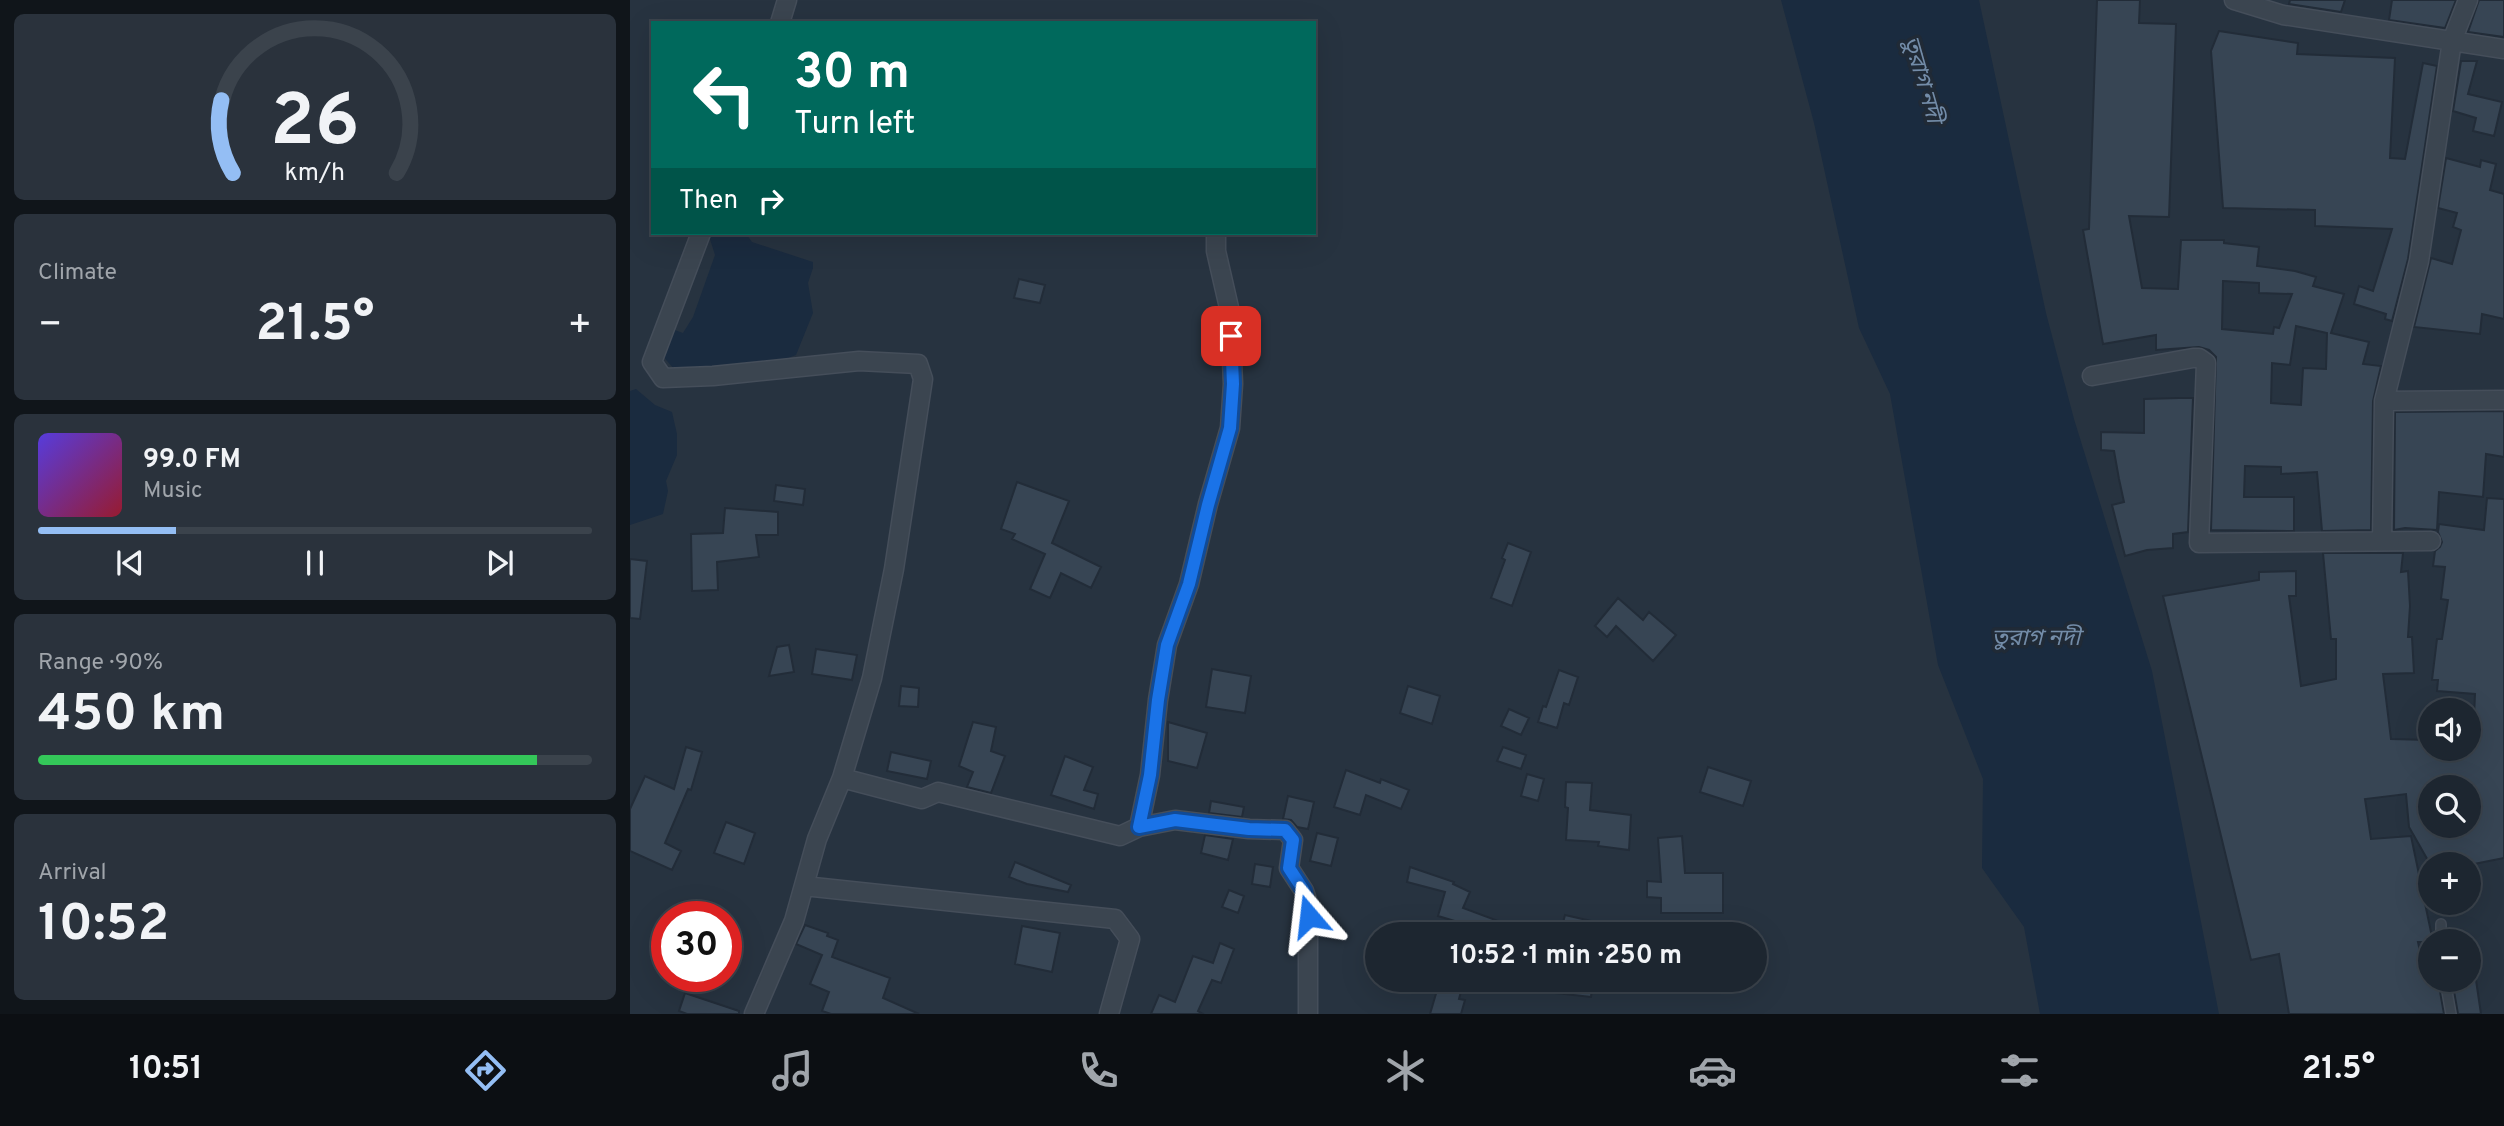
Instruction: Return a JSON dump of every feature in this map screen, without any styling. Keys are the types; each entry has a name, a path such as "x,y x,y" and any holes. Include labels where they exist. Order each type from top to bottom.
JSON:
{"street":[{"path":"781,21 787,0"},
{"path":"2234,0 2256,2 2283,15 2504,49"},
{"path":"2382,541 2384,401 2419,261 2452,41 2468,0"},
{"path":"700,235 652,362 663,378 713,376 859,361 918,364 923,379 894,569 872,678 842,778 817,839 794,921 754,1014"},
{"path":"1139,827 1150,775 1167,645 1189,584 1230,428 1233,384 1230,312 1216,251 1216,235"},
{"path":"2092,376 2193,358 2199,358 2206,363 2199,543 2431,541"},
{"path":"2384,401 2504,400"},
{"path":"842,778 922,799 938,792 1119,836 1139,827 1175,820 1249,829 1285,830 1293,840 1289,868 1304,891 1308,904 1308,1014"},
{"path":"804,887 1115,919 1130,939 1108,1014"}],"lane":[{"path":"2441,924 2441,929"},
{"path":"2447,992 2451,1014"}],"water":[{"name":"তুরাগ নদী","path":"1781,0 1979,0 2046,313 2074,419 2152,671 2219,1014 2040,1014 2024,927 1982,868 1983,779 1938,665 1890,394 1859,328 1814,123"},
{"path":"709,235 747,235 752,242 813,262 808,283 813,313 796,355 783,360 674,369 661,354 672,329 683,333 693,317 715,255"},
{"path":"636,389 655,405 672,412 677,434 677,455 666,481 668,491 663,514 630,525 630,391"}],"building":[{"path":"2097,0 2140,0 2139,23 2176,24 2169,217 2129,216 2142,288 2178,289 2181,240 2224,240 2224,243 2259,247 2257,266 2316,277 2313,286 2344,294 2331,333 2369,342 2363,364 2381,366 2373,401 2371,530 2322,531 2317,472 2281,474 2281,467 2245,466 2244,497 2294,497 2294,531 2211,530 2216,357 2209,350 2199,347 2156,350 2156,335 2103,344 2083,230 2089,229","holes":["2223,281 2259,283 2259,293 2292,294 2279,328 2274,327 2273,334 2222,329","2296,326 2327,333 2326,369 2303,368 2301,405 2271,403 2272,363 2290,365"]},
{"path":"2290,0 2345,0 2341,12 2289,4"},
{"path":"2392,0 2456,0 2445,28 2389,20"},
{"path":"2479,0 2504,0 2504,37 2468,32"},
{"path":"2219,31 2298,43 2297,54 2395,58 2390,158 2405,159 2423,63 2437,66 2408,259 2392,321 2385,319 2386,314 2354,304 2359,286 2373,291 2392,229 2315,226 2315,210 2223,208 2211,51"},
{"path":"2461,61 2477,61 2468,94 2502,102 2494,136 2473,131 2476,118 2453,111"},
{"path":"2446,158 2480,167 2481,160 2496,164 2490,190 2504,194 2504,319 2482,314 2480,334 2414,327 2431,258 2452,264 2461,230 2453,227 2457,213 2438,208"},
{"path":"1019,279 1045,285 1040,303 1014,298"},
{"path":"2193,398 2188,532 2173,534 2173,548 2147,550 2125,556 2112,505 2124,502 2114,451 2101,450 2101,432 2144,433 2144,399"},
{"path":"2504,411 2504,457 2486,454 2483,497 2439,492 2437,530 2394,530 2395,412"},
{"path":"1017,482 1069,501 1052,543 1101,567 1091,588 1061,573 1050,598 1030,589 1045,554 1012,539 1015,534 1001,529"},
{"path":"776,485 805,489 803,505 774,501"},
{"path":"2487,498 2504,499 2504,858 2481,863 2481,852 2423,852 2409,827 2406,794 2365,799 2371,839 2411,836 2418,870 2418,915 2427,915 2430,929 2418,929 2418,992 2440,992 2444,1014 2289,1014 2279,954 2251,960 2163,596 2259,580 2259,572 2296,571 2296,596 2289,596 2301,686 2336,679 2336,639 2331,639 2323,553 2403,553 2401,572 2408,571 2408,637 2412,637 2414,673 2383,674 2391,739 2418,740 2418,761 2481,761 2481,698 2475,698 2475,694 2437,691 2438,680 2432,680 2437,639 2442,639 2448,600 2441,599 2445,567 2433,566 2435,551 2442,542 2438,532 2439,524 2484,530"},
{"path":"725,508 778,512 778,535 756,535 759,557 717,562 718,590 692,591 691,534 723,533"},
{"path":"1508,543 1531,552 1512,606 1491,598 1505,560 1502,558"},
{"path":"630,559 647,561 640,619 630,618"},
{"path":"1618,598 1643,620 1649,612 1676,635 1653,661 1616,626 1607,637 1595,626"},
{"path":"789,645 794,672 769,676 777,647"},
{"path":"816,649 857,655 852,680 812,674"},
{"path":"1212,669 1251,676 1245,713 1206,707"},
{"path":"1559,670 1578,677 1569,705 1564,703 1557,728 1538,722"},
{"path":"901,686 919,688 918,707 899,706"},
{"path":"1408,686 1440,696 1432,724 1400,713"},
{"path":"1509,709 1529,718 1521,735 1501,726"},
{"path":"973,722 996,727 991,751 1005,756 991,793 967,787 973,772 959,766"},
{"path":"1168,722 1207,733 1197,768 1168,761"},
{"path":"686,747 702,752 691,790 688,789 665,843 681,851 672,870 630,851 630,809 645,776 674,789"},
{"path":"1503,747 1526,755 1521,769 1497,761"},
{"path":"891,752 931,761 927,779 887,771"},
{"path":"1065,756 1093,767 1084,790 1098,794 1094,809 1051,795"},
{"path":"1708,767 1751,781 1743,806 1700,792"},
{"path":"1346,770 1380,783 1381,779 1409,790 1401,809 1366,795 1360,815 1334,807"},
{"path":"1527,774 1544,779 1538,801 1521,796"},
{"path":"1566,782 1592,783 1590,810 1631,815 1629,850 1598,846 1599,842 1566,840"},
{"path":"1288,796 1314,802 1308,829 1297,827 1291,820 1283,819"},
{"path":"1211,801 1244,807 1242,817 1209,813"},
{"path":"726,822 755,833 744,864 714,853"},
{"path":"1317,833 1338,838 1331,866 1310,861"},
{"path":"1205,835 1233,839 1228,860 1201,853"},
{"path":"1682,836 1685,873 1723,873 1723,913 1661,913 1661,898 1647,897 1647,881 1661,882 1658,838"},
{"path":"1015,862 1071,885 1068,892 1027,884 1009,877"},
{"path":"1255,864 1273,867 1270,887 1252,884"},
{"path":"1410,867 1454,882 1453,884 1470,892 1463,908 1501,922 1458,922 1438,916 1445,892 1407,882"},
{"path":"1229,890 1244,896 1238,913 1222,907"},
{"path":"1565,915 1596,922 1563,922"},
{"path":"805,925 828,933 827,936 838,940 832,957 890,978 883,998 919,1014 831,1014 822,1011 829,992 810,984 822,955 796,944"},
{"path":"1022,926 1060,933 1052,972 1015,964"},
{"path":"1220,943 1234,949 1221,983 1212,980 1198,1011 1203,1014 1151,1014 1159,995 1175,1002 1193,956 1213,963"},
{"path":"1436,992 1461,992 1459,999 1465,1000 1461,1014 1430,1014"},
{"path":"1547,992 1592,992 1591,997"},
{"path":"2454,992 2478,992 2481,1014 2458,1014"},
{"path":"685,993 739,1011 739,1014 687,1014 679,1011"}],"route":[{"path":"1231,336 1233,384 1230,428 1189,584 1167,645 1150,775 1139,827 1175,820 1249,829 1285,830 1293,840 1289,868 1304,891 1309,916"}]}
